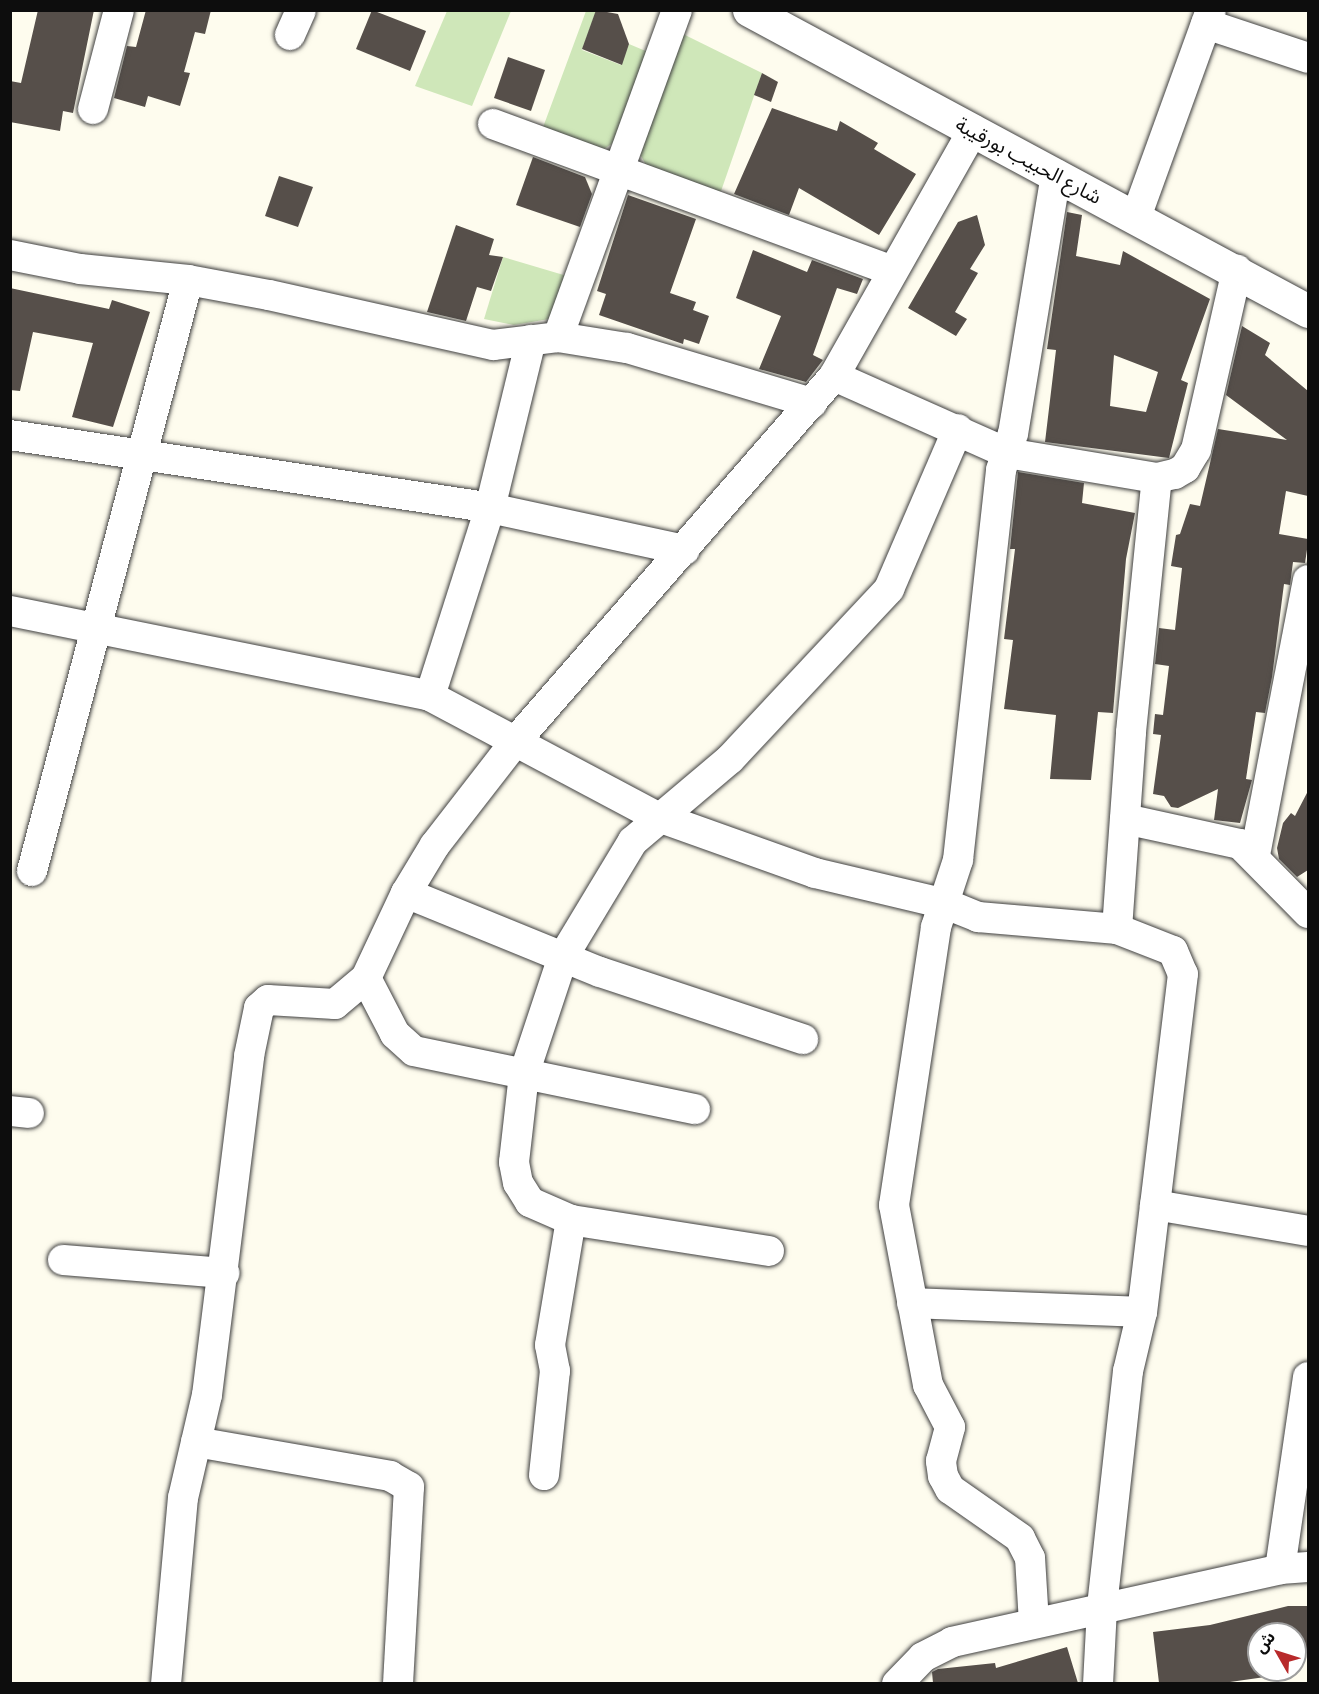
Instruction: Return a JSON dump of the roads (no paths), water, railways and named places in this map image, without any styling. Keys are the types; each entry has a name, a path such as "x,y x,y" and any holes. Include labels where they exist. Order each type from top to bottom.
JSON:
{"street":[{"path":"93,109 119,10"},
{"path":"430,696 545,338 619,171 677,10"},
{"name":"شارع الحبيب بورقيبة","path":"749,10 1237,270 1308,311"},
{"path":"1136,218 1209,17 1308,58"},
{"path":"493,124 892,271"},
{"path":"166,1683 183,1498 207,1395 224,1273 249,1056 258,1008 268,1000 335,1004 366,978 406,893 435,845 514,744 834,376 973,130"},
{"path":"1034,1623 1030,1558 1020,1538 950,1488 943,1476 941,1461 950,1427 928,1385 894,1205 936,927 946,904 958,860 1000,470 1013,434 1056,175"},
{"path":"10,255 80,270 189,280 493,345 545,338 627,348 812,403"},
{"path":"834,376 958,429 1007,453 1158,478 1185,468 1196,450 1237,270"},
{"path":"32,871 140,456 189,280"},
{"path":"769,1251 571,1220 530,1202 518,1183 513,1162 524,1074 563,957 633,841 658,817 730,759 889,589 958,429"},
{"path":"10,435 490,508 685,550"},
{"path":"1117,929 1140,626 1158,478"},
{"path":"1255,855 1308,580"},
{"path":"10,611 430,696 514,744 658,817 815,873 946,904 978,917 1117,929 1173,951 1183,974 1142,1312 1128,1371 1102,1608 1098,1683"},
{"path":"1125,819 1229,840 1255,855 1308,913"},
{"path":"406,893 563,957 803,1039"},
{"path":"366,978 404,1045 414,1051 695,1109"},
{"path":"1155,1205 1308,1231"},
{"path":"544,1475 555,1371 550,1345 571,1220"},
{"path":"63,1260 224,1273"},
{"path":"912,1303 1142,1312"},
{"path":"897,1683 923,1657 952,1641 1294,1568 1308,1377"},
{"path":"196,1442 390,1476 409,1487 398,1683"}]}
